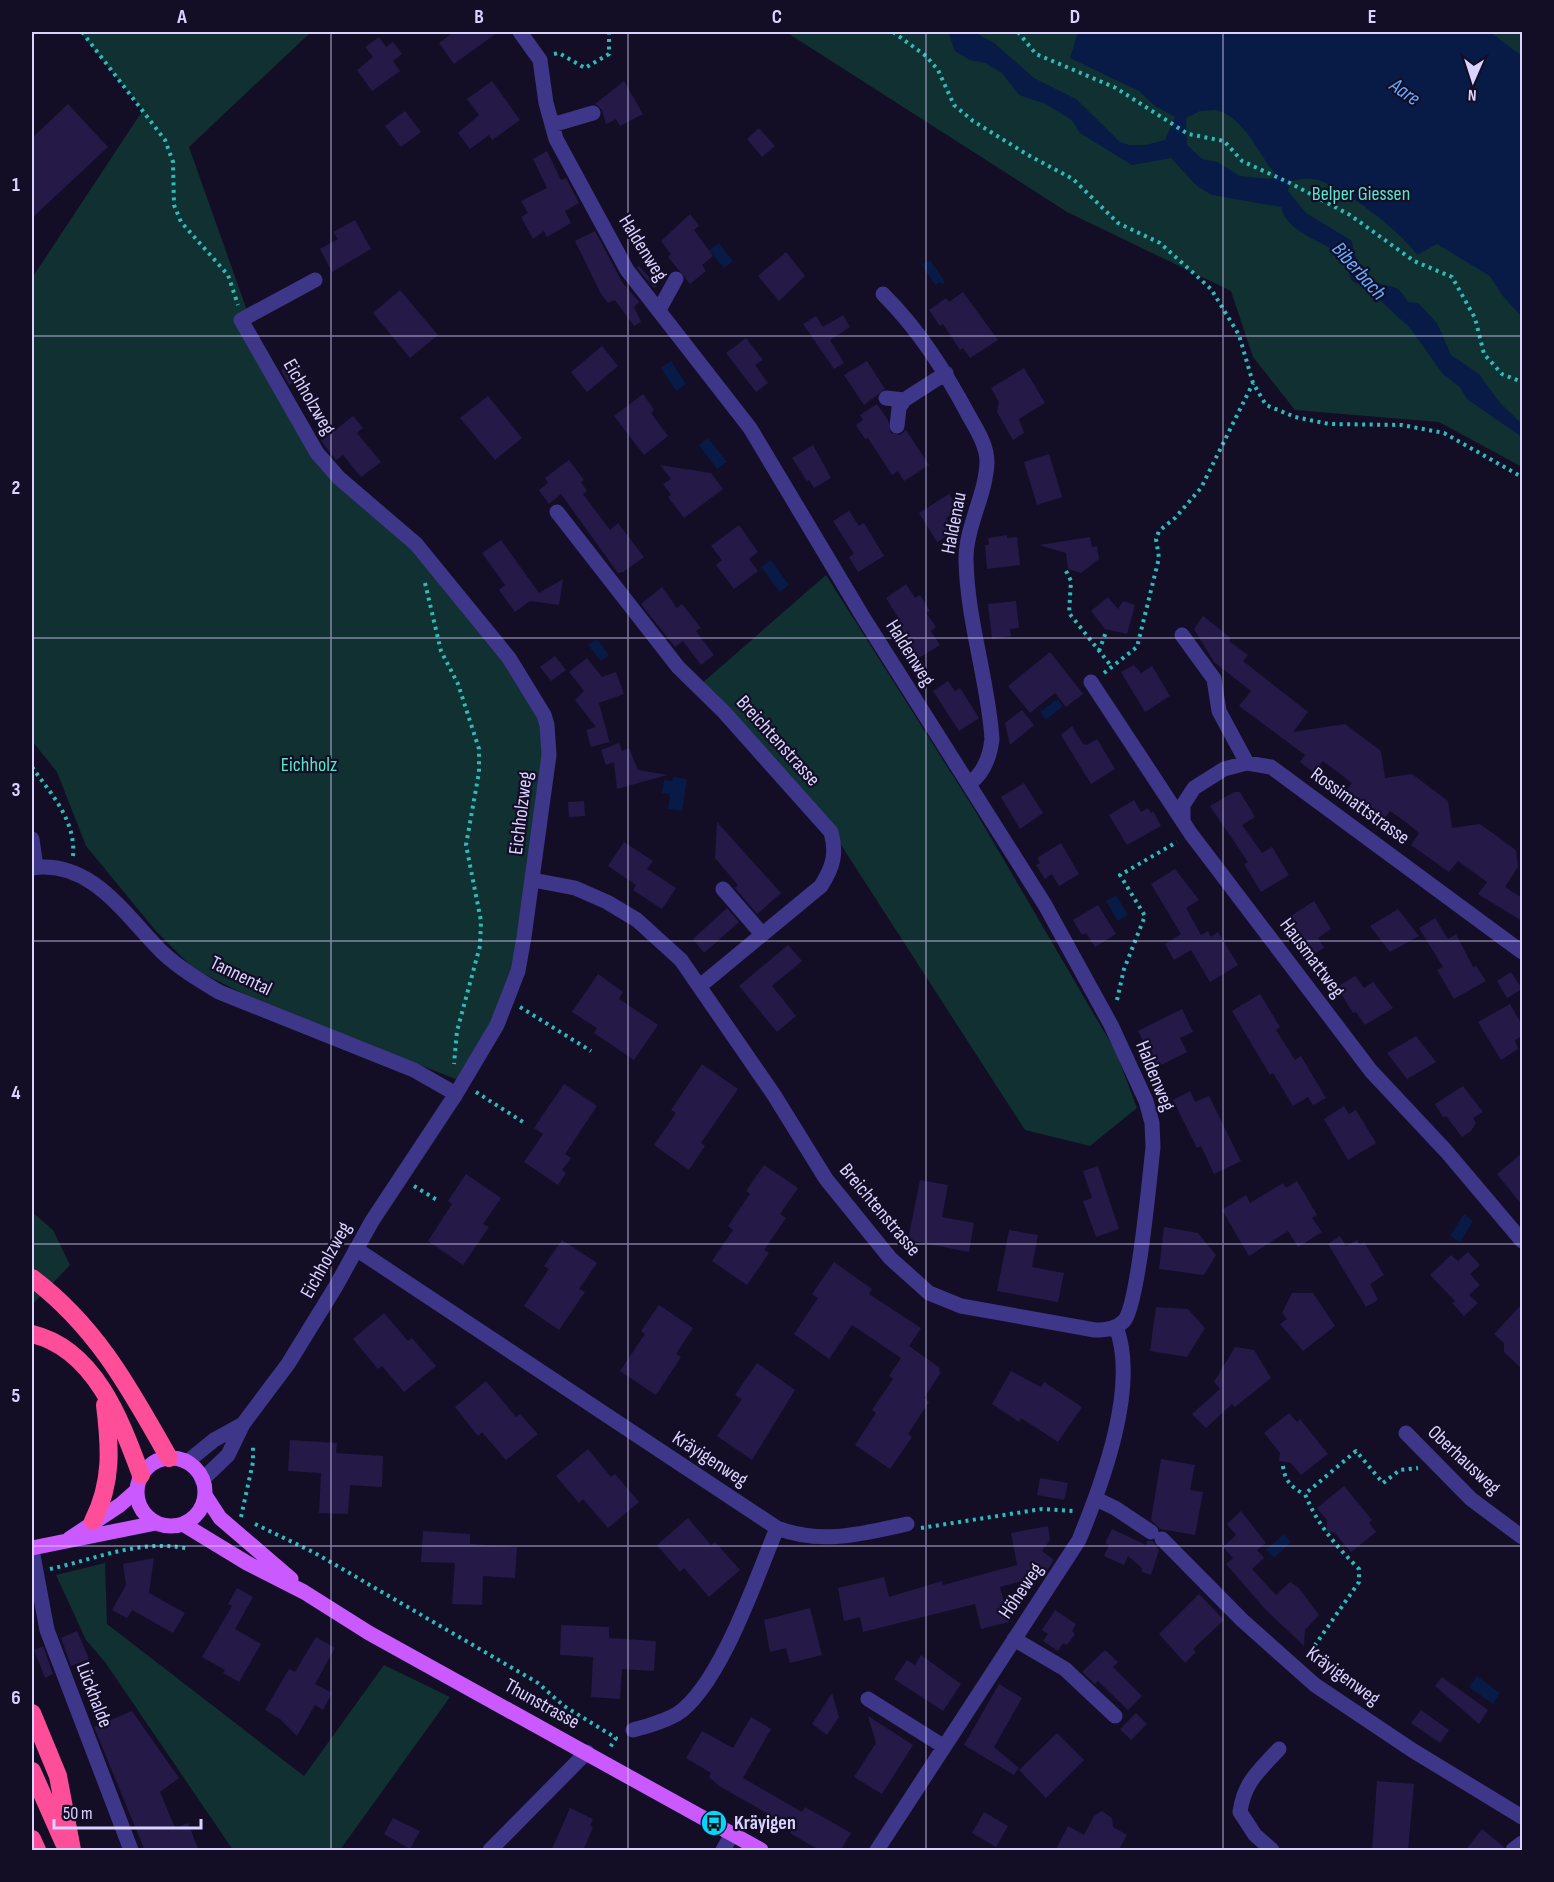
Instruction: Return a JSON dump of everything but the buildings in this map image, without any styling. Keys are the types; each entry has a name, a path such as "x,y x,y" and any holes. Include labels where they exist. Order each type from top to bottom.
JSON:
{"highway":[{"path":"32,1278 69,1309 108,1355 169,1458"},
{"path":"32,1334 58,1344 73,1353 85,1365 124,1430 139,1483"},
{"path":"93,1521 106,1493 110,1458 103,1394"},
{"path":"32,1713 58,1776 72,1851"},
{"path":"32,1772 67,1851"},
{"path":"32,1839 37,1851"}],"main road":[{"path":"68,1539 120,1505 139,1483 158,1461 169,1458 187,1462 204,1487 201,1507 194,1517 183,1524 165,1526 156,1522 141,1509 139,1483"},
{"name":"Thunstrasse","path":"204,1487 220,1518 304,1592"},
{"path":"32,1549 68,1539 98,1536 156,1522"},
{"name":"Thunstrasse","path":"183,1524 247,1563 304,1592 369,1633 594,1756 761,1851"}],"street":[{"name":"Haldenweg","path":"520,32 540,60 556,139 627,270 750,428 863,617 1045,905 1111,1025 1146,1101 1152,1123 1153,1147 1131,1307 1126,1320 1116,1327"},
{"path":"552,125 593,113"},
{"path":"659,310 676,279"},
{"path":"241,320 315,280"},
{"name":"Haldenau","path":"883,294 908,319 946,373 983,441 987,460 985,481 967,543 966,560 971,619 992,739 990,755 984,768 969,784"},
{"name":"Eichholzweg","path":"204,1487 228,1455 245,1423 294,1355 400,1176 459,1089 497,1025 518,971 533,880 549,755 548,732 544,715 509,658 422,551 329,468 317,453 241,320"},
{"path":"897,426 899,408 904,400 946,373"},
{"path":"886,398 904,400"},
{"name":"Breichtenstrasse","path":"557,512 678,667 724,712 831,832 836,849 832,868 821,886 700,986"},
{"path":"1182,635 1214,679 1219,711 1247,763 1224,769 1194,788 1183,805 1187,828"},
{"name":"Hausmattweg","path":"1091,682 1187,828 1371,1071 1446,1151 1522,1241"},
{"name":"Rossimattstrasse","path":"1247,763 1270,767 1522,952"},
{"path":"32,840 34,867"},
{"name":"Tannental","path":"34,867 54,867 72,871 92,881 112,898 165,954 191,975 219,992 459,1089"},
{"name":"Breichtenstrasse","path":"533,880 593,894 637,920 681,960 774,1095 826,1179 858,1222 912,1280 943,1301 962,1306 1095,1330 1116,1327"},
{"path":"723,889 762,934"},
{"name":"Kräyigenweg","path":"356,1249 777,1528 809,1538 829,1539 852,1537 907,1524"},
{"name":"Höheweg","path":"877,1851 943,1746 1070,1555 1096,1499 1116,1427 1120,1403 1124,1354 1116,1327"},
{"name":"Eichholzweg","path":"187,1462 214,1440 245,1423"},
{"name":"Oberhausweg","path":"1406,1433 1471,1499 1522,1537"},
{"name":"Kräyigenweg","path":"1096,1499 1115,1508 1157,1536 1242,1620 1315,1685 1412,1750 1522,1818"},
{"path":"633,1730 657,1723 678,1713 695,1698 717,1664 777,1528"},
{"name":"Lückhalde","path":"32,1549 47,1630 131,1851"},
{"path":"1014,1639 1065,1669 1115,1716"},
{"path":"868,1699 943,1746"},
{"path":"1272,1851 1255,1835 1240,1812 1243,1793 1254,1776 1279,1749"},
{"path":"489,1851 594,1756"},
{"path":"723,1851 732,1834"},
{"path":"1513,1851 1522,1843"}],"path":[{"path":"82,32 165,140 173,162 174,205 181,222 228,275 241,320"},
{"path":"559,52 585,68 609,54 609,32"},
{"path":"893,32 926,56 938,70 954,105 973,121 1072,179 1119,223 1160,243 1211,289 1239,335 1253,383 1266,405 1294,417 1329,424 1402,425 1444,433 1522,477"},
{"path":"1018,32 1036,54 1116,88 1170,125 1188,134 1224,141 1242,161 1350,215 1414,261 1452,276 1475,318 1484,354 1502,374 1522,382"},
{"path":"1091,682 1137,647 1159,558 1156,539 1159,531 1175,518 1201,488 1253,383"},
{"path":"422,551 426,586 441,651 458,684 479,748 479,772 466,845 481,921 480,946 454,1050 454,1066 459,1089 523,1122"},
{"path":"1066,571 1071,581 1069,613 1112,667"},
{"path":"1099,651 1106,632"},
{"path":"32,767 65,815 72,834 72,871"},
{"path":"1111,1025 1124,969 1145,916 1120,875 1187,828"},
{"path":"508,1000 591,1051"},
{"path":"400,1176 436,1200"},
{"path":"245,1423 254,1452 241,1517 315,1553 538,1683 564,1706 616,1738 594,1756"},
{"path":"1305,1494 1356,1451 1383,1483 1400,1470 1426,1467 1435,1463"},
{"path":"1283,1466 1283,1476 1297,1491 1305,1494 1314,1516 1336,1546 1359,1569 1359,1582 1297,1669"},
{"path":"907,1524 921,1528 1054,1508 1089,1514"},
{"path":"35,1572 135,1547 175,1546 192,1550"}],"green space":[{"name":"Eichholz","path":"80,32 311,32 189,147 260,347 328,465 444,578 541,715 546,753 530,873 504,1004 458,1080 256,1000 194,969 156,931 86,846 57,772 32,741 32,278 143,110"},
{"name":"Belper Giessen","path":"786,32 1522,32 1522,467 1439,422 1295,410 1253,357 1231,291 1067,212"},
{"path":"826,575 974,809 1116,1052 1137,1108 1090,1146 1025,1130 832,831 700,685"},
{"path":"32,1212 53,1230 70,1265 32,1305"},
{"path":"105,1563 107,1624 304,1776 384,1665 450,1697 340,1850 233,1850 105,1662 86,1640 56,1575"}],"water":[{"path":"948,32 974,32 994,43 1034,78 1076,99 1120,142 1129,145 1146,145 1165,140 1175,117 1155,106 1139,91 1070,58 1078,32 1490,32 1522,56 1522,317 1502,295 1490,276 1437,244 1417,255 1385,222 1338,189 1324,182 1307,179 1290,181 1288,191 1306,213 1352,241 1354,253 1360,265 1373,280 1398,289 1408,302 1418,303 1437,323 1451,355 1479,374 1500,403 1522,424 1522,437 1467,399 1460,387 1443,374 1410,328 1368,289 1352,281 1343,258 1298,230 1285,216 1281,207 1212,195 1197,186 1171,158 1132,165 1080,133 1072,120 1046,104 1019,95 1002,73 985,63 970,60 955,51","holes":["1200,111 1219,111 1237,122 1275,173 1271,179 1240,176 1217,162 1202,159 1187,145 1186,118"]},
{"path":"719,243 733,261 724,268 709,250"},
{"path":"930,260 945,282 942,284 940,282 935,285 922,265"},
{"path":"671,361 686,384 676,391 661,368"},
{"path":"708,438 727,462 717,469 699,445"},
{"path":"771,560 789,585 780,592 761,567"},
{"path":"597,639 609,655 601,661 588,645"},
{"path":"1057,699 1063,706 1046,720 1040,712"},
{"path":"673,777 687,779 682,811 668,809 670,794 662,793 664,780 672,781"},
{"path":"1116,895 1128,915 1118,921 1106,901"},
{"path":"1464,1214 1473,1221 1460,1242 1450,1236"},
{"path":"1284,1534 1291,1542 1274,1558 1266,1550"},
{"path":"1477,1676 1500,1693 1493,1704 1469,1687"}],"place":[{"name":"Kräyigen","path":"714,1823"}],"water label":[{"name":"Aare","path":"1405,92"},
{"name":"Biberbach","path":"1359,271"}]}
